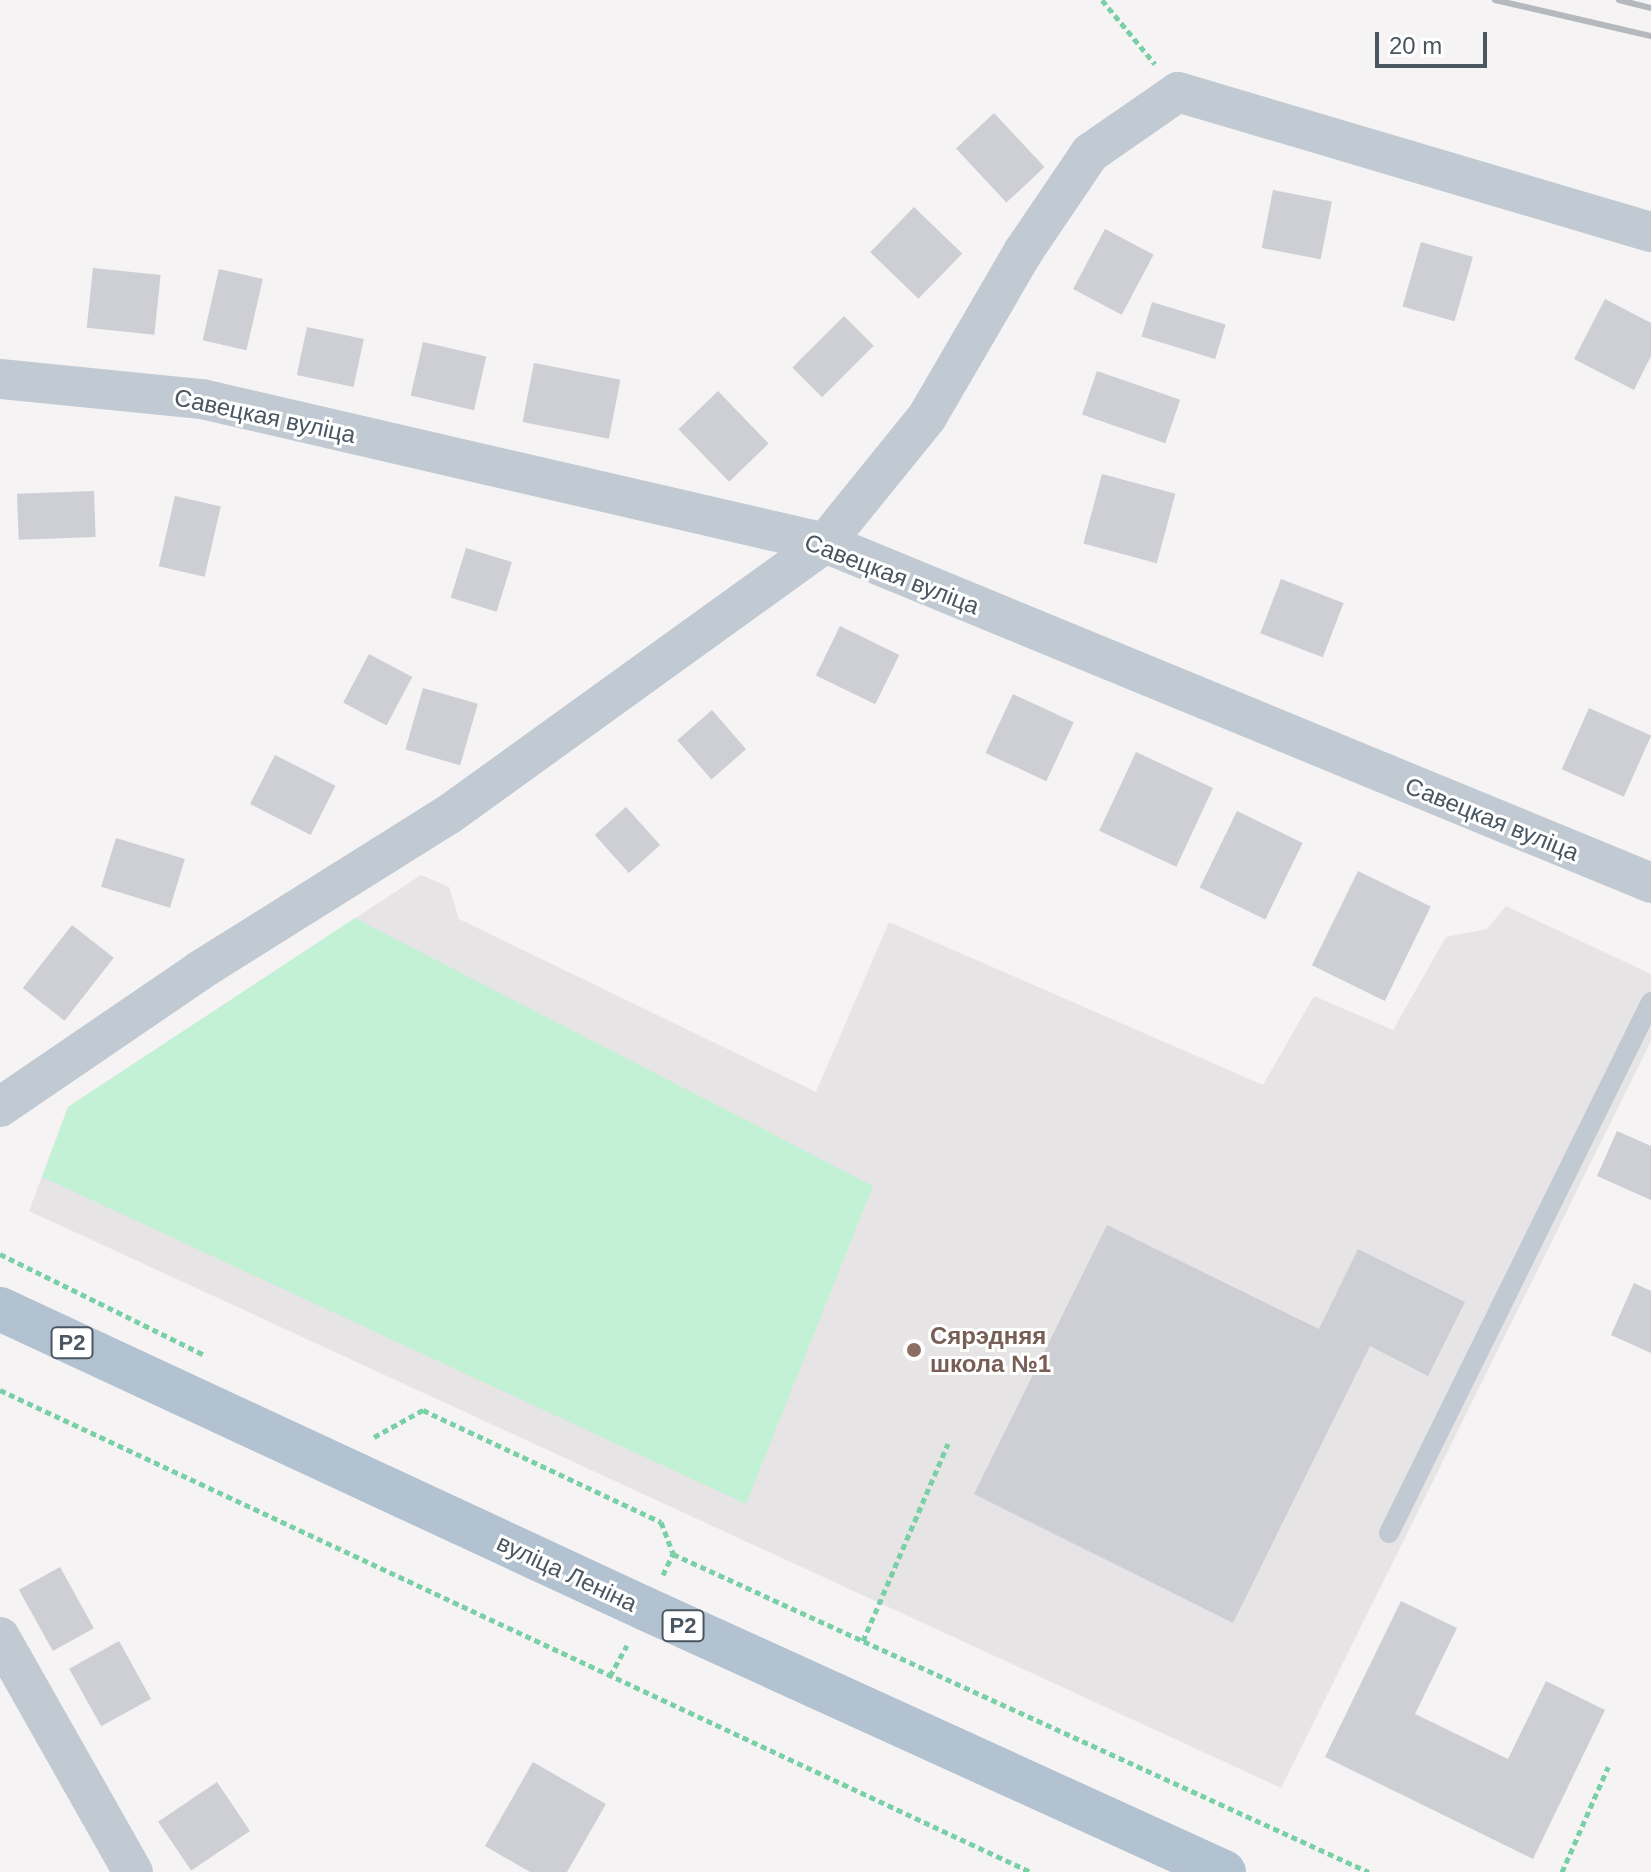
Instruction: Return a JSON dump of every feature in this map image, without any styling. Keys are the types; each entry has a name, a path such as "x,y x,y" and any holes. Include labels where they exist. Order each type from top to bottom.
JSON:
{"main road":[{"name":"вуліца Леніна","path":"0,1309 646,1609 1224,1872"}],"street":[{"path":"0,1107 199,971 448,815 825,543 927,417 1023,252 1090,153 1178,92 1651,232"},
{"name":"Савецкая вуліца","path":"0,379 202,399 825,543 1651,883"},
{"path":"0,1637 133,1872"}],"lane":[{"path":"1389,1533 1651,1002"}],"path":[{"path":"1102,0 1178,92"},
{"path":"0,1254 214,1360"},
{"path":"0,1390 1031,1872"},
{"path":"372,1438 423,1410 661,1522 673,1554 1369,1872"},
{"path":"863,1641 948,1444"},
{"path":"1562,1872 1608,1767"}],"shaded area":[{"name":"Сярэдняя школа №1","path":"421,875 449,887 459,919 816,1092 889,922 1263,1085 1314,996 1393,1030 1446,937 1487,929 1506,906 1651,974 1651,1041 1281,1788 29,1211 68,1107"}],"green space":[{"path":"355,918 873,1186 746,1504 42,1177 68,1107"}],"building":[{"path":"994,113 1044,167 1006,203 956,148"},
{"path":"1273,190 1332,201 1321,259 1262,248"},
{"path":"914,207 962,254 918,299 870,252"},
{"path":"1105,229 1154,255 1122,315 1073,289"},
{"path":"1421,242 1473,257 1454,321 1403,306"},
{"path":"93,268 161,275 154,335 87,328"},
{"path":"219,269 263,279 246,350 203,340"},
{"path":"1605,299 1651,323 1651,356 1634,390 1574,359"},
{"path":"1152,302 1226,325 1215,359 1141,336"},
{"path":"844,316 874,346 822,397 792,368"},
{"path":"307,327 364,339 354,387 297,375"},
{"path":"423,342 486,357 474,410 411,396"},
{"path":"534,363 620,380 609,439 523,422"},
{"path":"1097,371 1180,400 1165,443 1082,414"},
{"path":"718,391 769,444 729,482 678,429"},
{"path":"1102,474 1175,494 1157,563 1083,544"},
{"path":"94,491 96,537 19,540 17,494"},
{"path":"175,496 221,507 205,577 159,566"},
{"path":"466,548 512,562 497,612 451,598"},
{"path":"1281,579 1344,603 1323,657 1260,633"},
{"path":"840,626 899,655 875,704 816,675"},
{"path":"369,654 412,677 386,726 343,703"},
{"path":"423,688 478,704 460,765 405,750"},
{"path":"1013,694 1074,722 1046,781 986,753"},
{"path":"1589,708 1651,736 1624,797 1562,769"},
{"path":"712,710 746,749 711,779 677,740"},
{"path":"1136,752 1213,788 1176,867 1099,831"},
{"path":"275,755 336,786 311,835 250,804"},
{"path":"626,807 660,845 629,873 595,835"},
{"path":"1237,811 1303,843 1265,919 1200,887"},
{"path":"116,838 185,859 170,908 101,887"},
{"path":"1358,871 1431,907 1385,1001 1312,965"},
{"path":"72,925 114,958 65,1021 23,988"},
{"path":"1617,1131 1651,1146 1651,1200 1597,1176"},
{"path":"1107,1225 1319,1329 1358,1249 1465,1302 1428,1376 1370,1346 1233,1623 974,1494"},
{"path":"1634,1283 1651,1291 1651,1353 1611,1335"},
{"path":"60,1567 94,1628 53,1651 19,1590"},
{"path":"1401,1601 1457,1628 1415,1714 1508,1759 1546,1681 1605,1710 1533,1859 1325,1757"},
{"path":"119,1641 151,1699 101,1726 69,1669"},
{"path":"533,1762 606,1804 567,1872 530,1872 485,1846"},
{"path":"217,1782 250,1831 191,1871 158,1822"}],"railway":[{"path":"1495,0 1651,36"},
{"path":"1619,0 1651,8"}],"place":[{"name":"Сярэдняя школа №1","path":"914,1350"}]}
